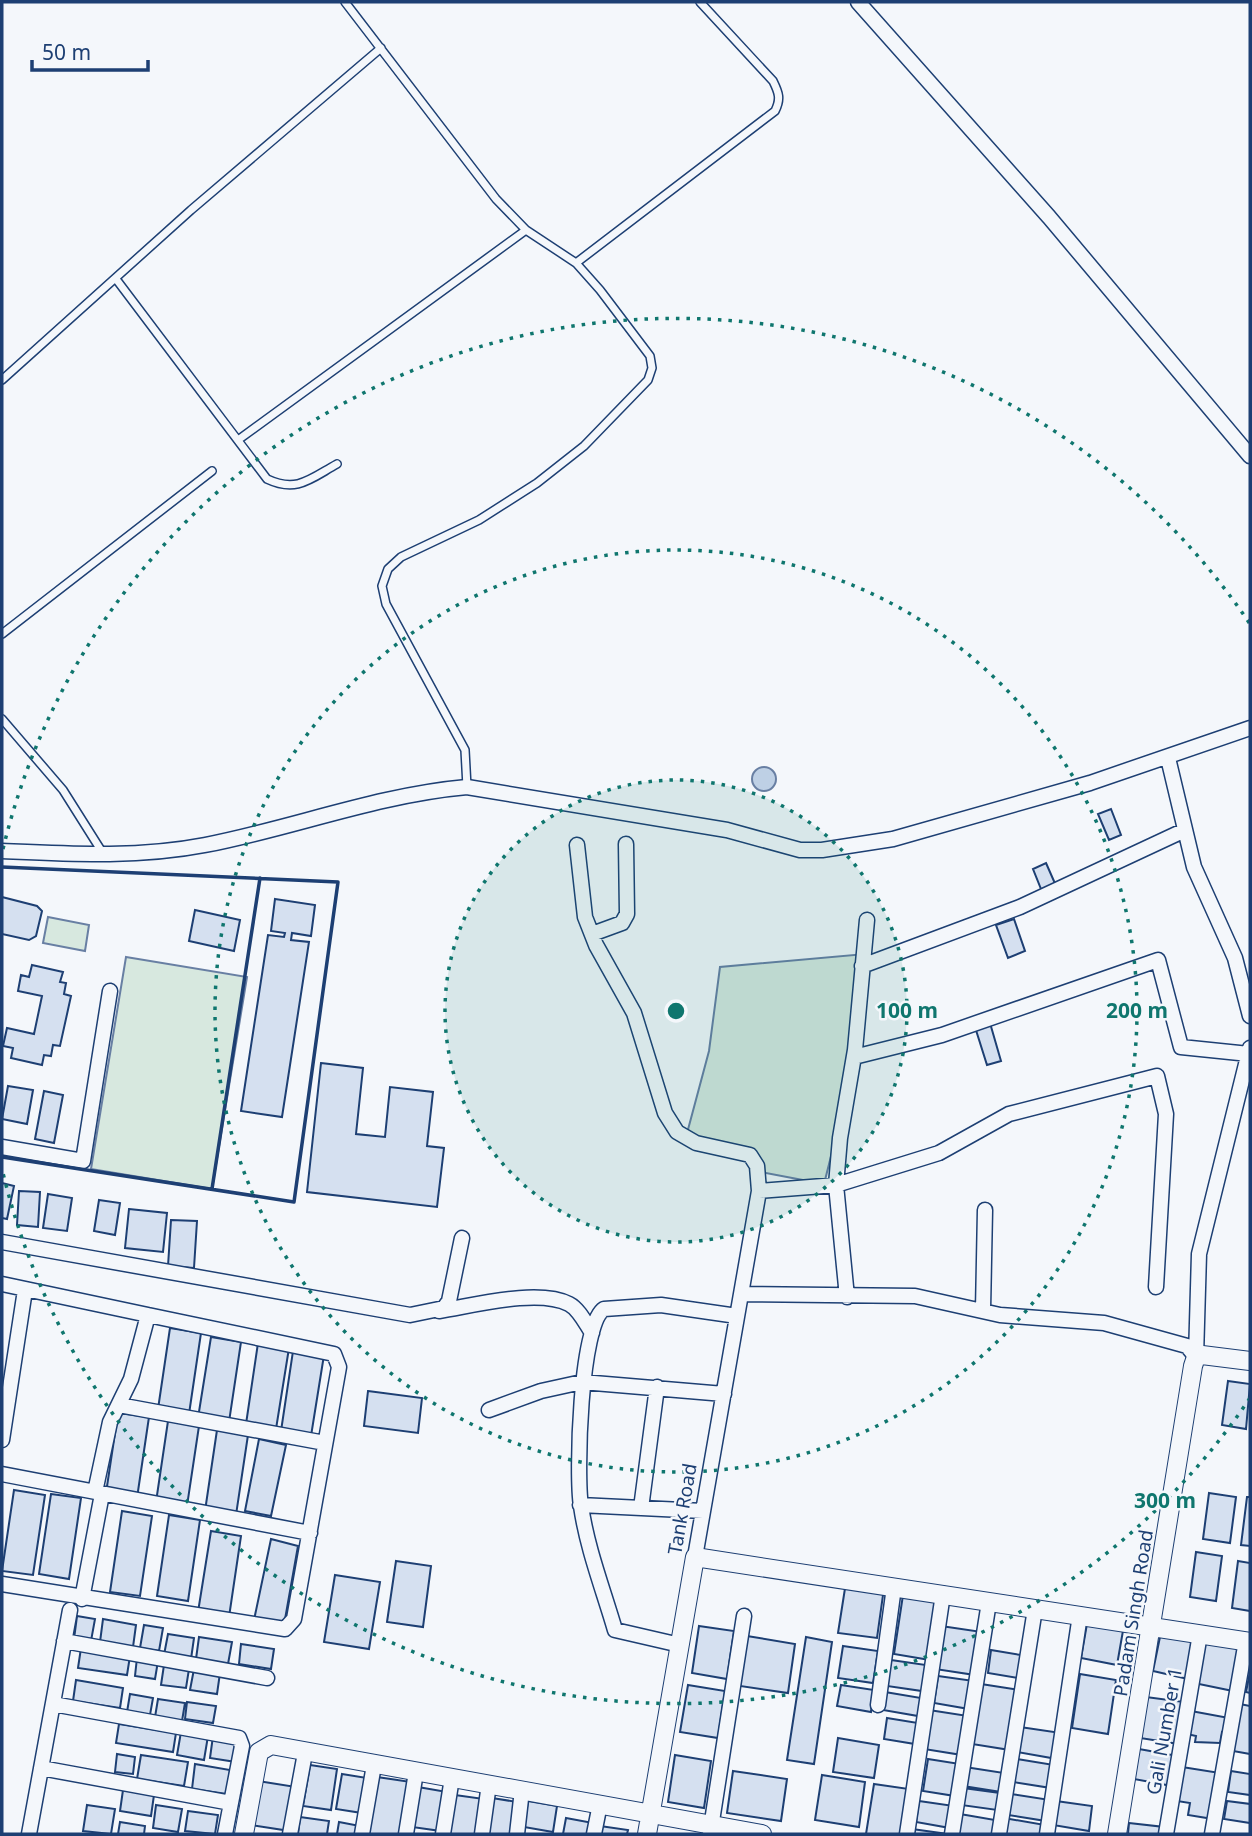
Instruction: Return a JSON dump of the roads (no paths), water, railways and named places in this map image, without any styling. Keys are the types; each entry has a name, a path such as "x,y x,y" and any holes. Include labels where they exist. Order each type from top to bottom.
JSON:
{"street":[{"path":"858,2 1049,217 1250,456"},
{"path":"2,851 105,855 203,846 378,801 428,791 467,787 727,830 800,850 822,850 893,839 1168,758 1250,728"},
{"path":"1168,758 1194,867 1235,958 1250,1016"},
{"path":"862,967 1020,907 1185,830"},
{"path":"592,934 622,923 627,914 626,844"},
{"path":"577,845 579,885 592,934 634,1013 665,1113 677,1132 696,1143 750,1155 757,1166 759,1191 836,1185 939,1153 1009,1114 1157,1076 1166,1114 1156,1287"},
{"path":"847,1297 836,1185 839,1139 854,1057 867,920"},
{"path":"854,1057 942,1035 1158,960 1181,1047 1250,1051 1199,1254 1196,1357"},
{"path":"2,1147 83,1161 110,991"},
{"name":"Tank Road","path":"647,1834 759,1191"},
{"path":"983,1310 985,1210"},
{"path":"430,1312 444,1308 452,1296 462,1238"},
{"path":"2,1242 410,1315 520,1299 561,1301 578,1312 592,1333"},
{"path":"2,1284 334,1354 339,1367 294,1619 285,1629 82,1599 2,1584"},
{"path":"2,1440 25,1290"},
{"path":"741,1294 915,1296 1000,1315 1117,1326 1187,1346 1196,1357"},
{"path":"680,1645 615,1630 580,1504 582,1382 597,1313 604,1309 661,1305 737,1316"},
{"path":"82,1599 110,1422 131,1379 148,1315"},
{"path":"1196,1357 1211,1354 1250,1360"},
{"name":"Padam Singh Road","path":"1117,1834 1196,1357"},
{"path":"489,1410 541,1391 582,1382 724,1394"},
{"path":"641,1508 657,1387"},
{"path":"118,1405 325,1443"},
{"path":"2,1474 310,1533"},
{"path":"580,1504 703,1511"},
{"path":"695,1557 1248,1642 1212,1834"},
{"path":"878,1704 894,1587"},
{"path":"907,1834 943,1594"},
{"path":"952,1834 989,1602"},
{"path":"999,1834 1035,1609"},
{"path":"30,1834 70,1610"},
{"path":"1047,1834 1080,1615"},
{"path":"711,1829 744,1616"},
{"name":"Gali Number 1","path":"1166,1834 1200,1634"},
{"path":"64,1641 267,1678"},
{"path":"53,1704 239,1738 242,1746 225,1834"},
{"path":"244,1834 259,1752 271,1745 650,1813 711,1829 761,1834"},
{"path":"290,1834 305,1753"},
{"path":"362,1834 374,1765"},
{"path":"41,1768 231,1802"},
{"path":"406,1834 416,1772"},
{"path":"443,1834 452,1777"},
{"path":"482,1834 489,1784"},
{"path":"517,1834 522,1790"},
{"path":"594,1834 600,1804"}],"lane":[{"path":"345,2 496,199 526,230 576,263 643,344 652,368 648,380 584,446 537,483 480,520 401,557 388,569 382,586 386,604 465,750 467,787"},
{"path":"576,263 775,110 779,102 779,92 773,81 700,2"},
{"path":"2,380 381,48"},
{"path":"238,440 526,230"},
{"path":"116,279 267,479 284,487 302,484 337,464"},
{"path":"2,634 212,471"},
{"path":"2,719 63,790 105,855"}],"water":[{"path":"764,767 773,770 776,779 773,788 764,791 755,788 752,779 755,770"}]}
